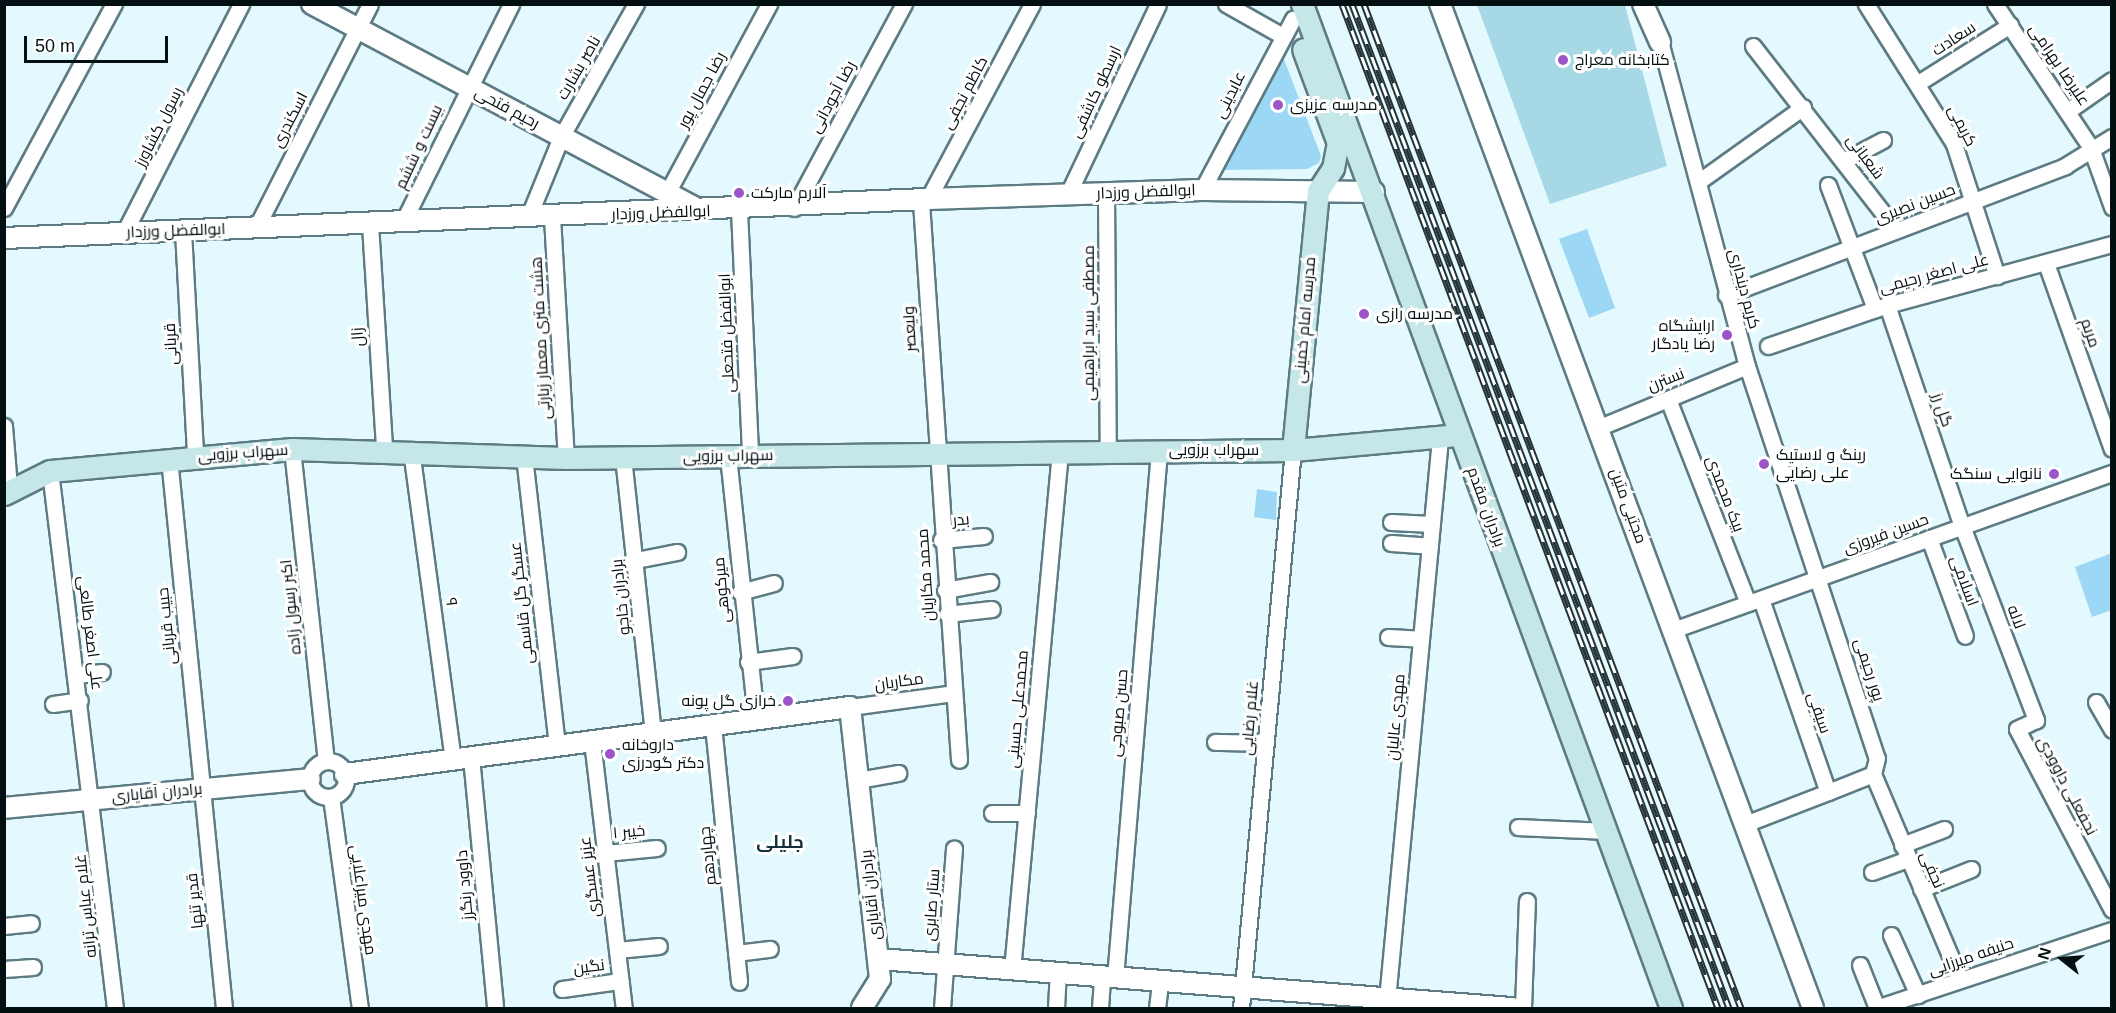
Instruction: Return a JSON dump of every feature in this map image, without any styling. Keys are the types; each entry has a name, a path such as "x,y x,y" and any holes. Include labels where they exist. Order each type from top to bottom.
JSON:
{"main road":[{"path":"1293,15 1338,143 1333,168 1318,191"},
{"name":"برادران مقدم","path":"1293,15 1374,192 1456,436 1671,1008"},
{"name":"مدرسه امام خمینی","path":"1293,450 1318,191"},
{"name":"برادران مقدم","path":"1456,436 1687,1008"},
{"name":"سهراب برزویی","path":"7,491 50,471 195,455 292,449 384,449 566,458 1293,450 1456,436"}],"street":[{"path":"4,208 114,4"},
{"name":"رسول کشاورز","path":"124,233 241,4"},
{"name":"رحیم فتحی","path":"312,4 701,211"},
{"name":"اسکندری","path":"256,228 370,4"},
{"name":"بیست و ششم","path":"403,222 511,4"},
{"name":"ناصر بشارت","path":"528,218 561,137 636,4"},
{"name":"رضا جمال پور","path":"667,193 769,4"},
{"name":"رضا آجودانی","path":"794,207 904,4"},
{"name":"کاظم نجفی","path":"925,200 1032,4"},
{"name":"ارسطو کاشفی","path":"1067,196 1158,4"},
{"path":"1226,4 1293,15"},
{"name":"مجتبی متین","path":"1440,4 1600,427 1813,1008"},
{"path":"1643,4 1660,42"},
{"name":"کریم دینداری","path":"1652,4 1726,295 1747,366 1820,577"},
{"name":"کریمی","path":"1866,4 1954,144 1997,276"},
{"name":"علیرضا بهرامی","path":"1995,4 2069,110 2091,148 2112,207"},
{"name":"عابدینی","path":"1202,190 1293,15"},
{"name":"سعادت","path":"1918,84 2010,25"},
{"name":"شعبانی","path":"1753,46 1845,160 1896,230"},
{"path":"2069,110 2112,80"},
{"path":"1698,182 1803,107"},
{"name":"حسین نصیری","path":"1726,295 2065,166 2112,137"},
{"path":"1845,160 1883,140"},
{"name":"گل رز","path":"1828,185 1881,307 1962,526"},
{"name":"ابوالفضل ورزدار","path":"4,238 1202,190 1374,192"},
{"name":"مصطفی سید ابراهیمی","path":"1106,194 1108,452"},
{"name":"ولیعصر","path":"925,200 934,453"},
{"name":"ابوالفضل فتحعلی","path":"740,210 750,456"},
{"name":"هشت متری معمار زیارتی","path":"552,217 566,458"},
{"name":"زال","path":"370,224 384,449"},
{"name":"قربانی","path":"183,231 195,455"},
{"name":"علی اصغر رحیمی","path":"1768,346 1881,307 2112,244"},
{"name":"مریم","path":"2046,263 2112,449"},
{"name":"نسترن","path":"1600,427 1747,366"},
{"name":"بیک محمدی","path":"1668,399 1754,601"},
{"path":"4,426 7,491"},
{"name":"مهدی عالیان","path":"1387,1000 1432,524 1456,436"},
{"name":"اکبر رسول زاده","path":"292,449 326,761"},
{"name":"۹","path":"411,450 462,759"},
{"name":"غلام رضایی","path":"1242,999 1293,450"},
{"name":"حسن صبوحی","path":"1100,1008 1108,978 1159,451"},
{"name":"محمدعلی حسینی","path":"1012,970 1060,452"},
{"name":"محمد مکاریان","path":"934,453 959,760"},
{"name":"عسگر گل قاسمی","path":"524,456 557,746"},
{"name":"میرکوهی","path":"728,456 740,592 756,720"},
{"name":"برادران خاجو","path":"623,457 653,733"},
{"name":"حبیب قربانی","path":"169,459 202,789"},
{"name":"علی اصغر طالعی","path":"50,471 92,800"},
{"name":"حسین فیروزی","path":"1673,630 2112,473"},
{"path":"1391,522 1432,524"},
{"name":"لاله","path":"1962,526 2036,720"},
{"name":"بدر","path":"941,540 984,536"},
{"name":"اسلامی","path":"1929,538 1965,636"},
{"path":"1391,543 1430,546"},
{"path":"636,560 677,552"},
{"name":"پور رحیمی","path":"1820,577 1877,758 1873,774"},
{"path":"945,590 990,582"},
{"path":"740,592 774,583"},
{"name":"سیفی","path":"1754,601 1828,792"},
{"path":"947,615 992,609"},
{"path":"1388,637 1421,639"},
{"path":"748,662 793,656"},
{"path":"77,675 102,672"},
{"name":"مکاریان","path":"850,707 952,693"},
{"path":"53,704 80,700"},
{"path":"2096,702 2112,730"},
{"path":"345,774 850,707"},
{"name":"برادران آقایاری","path":"850,707 879,959 1160,982 1242,999 1360,1003 1387,1000 1512,1008"},
{"name":"نجفعلی داوودی","path":"2036,720 2016,729 2112,910"},
{"name":"چهاردهم","path":"712,725 739,982"},
{"name":"عزیز عسگری","path":"592,741 624,1008"},
{"path":"1215,741 1266,743"},
{"name":"داوود رنگرز","path":"462,759 495,1008"},
{"path":"326,761 339,764 345,774 342,792 331,797 316,793 310,778 316,765 326,761"},
{"path":"858,780 897,773"},
{"path":"1745,824 1873,774"},
{"name":"نجفی","path":"1873,774 1960,979"},
{"name":"برادران آقایاری","path":"4,808 310,778"},
{"name":"قدیر تنها","path":"202,789 225,1008"},
{"name":"مهدی میراعلایی","path":"331,797 360,1008"},
{"name":"غلام عباس ترانه","path":"92,800 115,1008"},
{"path":"992,813 1027,813"},
{"path":"1518,827 1606,831"},
{"path":"1872,872 1944,829"},
{"name":"خیبر ۱","path":"605,853 657,848"},
{"name":"ستار صابری","path":"942,1008 954,848"},
{"path":"1921,889 1971,869"},
{"path":"1522,1008 1527,902"},
{"path":"4,926 31,923"},
{"name":"حنیفه میرزایی","path":"1877,1008 2112,930"},
{"path":"1891,935 1918,995"},
{"path":"617,950 659,946"},
{"path":"736,953 770,949"},
{"path":"862,1008 880,979 879,959"},
{"path":"1860,965 1877,1008"},
{"path":"4,969 33,967"},
{"path":"1056,1008 1058,974"},
{"name":"نگین","path":"562,989 620,981"},
{"path":"1157,1008 1160,982"}],"shaded area":[{"path":"1477,5 1625,5 1667,166 1550,204"}],"building":[{"name":"مدرسه عزیزی","path":"1282,54 1321,156 1319,163 1307,169 1221,170"},
{"path":"1587,229 1615,308 1589,318 1559,239"},
{"name":"نانوایی سنگک","path":"2057,465 2061,479 2052,483 2047,469"},
{"path":"1257,489 1277,492 1276,520 1254,517"},
{"path":"2112,553 2112,610 2092,617 2075,567"}],"railway":[{"path":"1342,4 1718,1008"},
{"path":"1352,4 1729,1008"},
{"path":"1364,4 1741,1008"}],"place":[{"name":"کتابخانه معراج","path":"1563,60"},
{"name":"مدرسه عزیزی","path":"1278,105"},
{"name":"آلارم مارکت","path":"739,193"},
{"name":"مدرسه رازی","path":"1364,314"},
{"name":"ارایشگاه رضا یادگار","path":"1727,335"},
{"name":"رینگ و لاستیک علی رضایی","path":"1764,464"},
{"name":"نانوایی سنگک","path":"2054,474"},
{"name":"خرازی گل پونه","path":"788,701"},
{"name":"داروخانه دکتر گودرزی","path":"610,754"}],"district":[{"name":"جلیلی","path":"780,842"}]}
